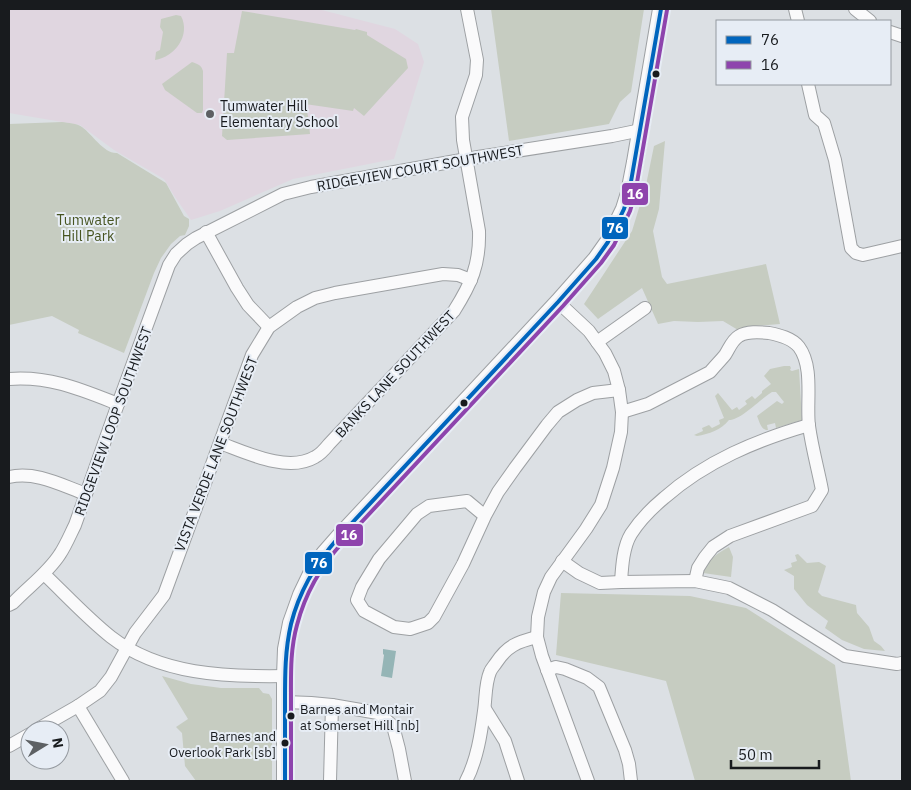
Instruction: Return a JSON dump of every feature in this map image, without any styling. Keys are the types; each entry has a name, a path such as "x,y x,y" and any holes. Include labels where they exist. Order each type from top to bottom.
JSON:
{"street":[{"name":"BANKS LANE SOUTHWEST","path":"220,443 281,463 297,463 320,454 454,311 468,289 477,260 479,231 463,140 462,116 476,75 476,60 468,9"},
{"path":"285,781 284,676 286,649 291,623 312,572 338,538 558,302 596,259 608,242 624,209 629,193 661,9"},
{"path":"855,9 869,20"},
{"path":"808,85 815,115 824,123 835,160 851,248 856,253 863,255 902,246"},
{"name":"RIDGEVIEW COURT SOUTHWEST","path":"206,232 283,194 311,187 641,130"},
{"path":"206,232 248,305 269,327"},
{"name":"RIDGEVIEW LOOP SOUTHWEST","path":"9,605 44,574 60,556 68,541 169,265 176,254 187,244 206,232"},
{"name":"VISTA VERDE LANE SOUTHWEST","path":"54,720 100,691 111,677 136,633 164,595 252,355 269,327 297,307 316,298 336,293 444,274 471,280"},
{"path":"558,302 589,331 605,353 614,371 622,412 621,432 613,468 601,505 551,577 544,592 538,617 537,637 547,670 588,781"},
{"path":"598,342 645,308"},
{"path":"622,412 648,404 710,372 738,336 755,332 786,338 794,342 803,353 808,380 809,425 822,490 812,506 730,536 713,547 698,568 695,581"},
{"path":"9,379 53,381 118,404"},
{"path":"485,516 467,501 429,506 417,514 379,559 362,587 357,600 364,610 394,626 410,629 428,623 434,617 463,564 498,492 558,412 593,393 619,390"},
{"path":"621,582 622,561 630,535 650,510 677,486 728,454 784,432 809,425"},
{"path":"9,477 23,475 42,477 86,494"},
{"path":"562,560 600,583 695,581 729,588 772,610 845,656 897,664 902,663"},
{"path":"44,574 111,637 128,648 162,663 204,673 284,676"},
{"path":"466,781 476,754 485,709 489,673 509,647 537,637"},
{"path":"547,670 556,667 565,669 587,678 599,688 625,750 631,781"},
{"path":"285,702 332,705 378,713 393,726 405,781"},
{"path":"330,781 332,705"},
{"path":"78,706 122,781"},
{"path":"485,709 505,741 518,781"},
{"path":"9,746 20,740"}],"shaded area":[{"name":"Tumwater Hill Elementary School","path":"9,9 318,9 395,29 418,44 424,62 394,159 293,179 220,211 191,220 164,179 114,150 80,125 9,113"}],"green space":[{"path":"491,9 644,9 631,92 620,102 609,124 509,141"},
{"path":"242,11 367,32 367,35 406,59 408,68 364,116 354,108 353,111 305,104 310,134 227,140 222,136 227,53 234,53"},
{"path":"176,15 181,16 184,23 184,30 179,44 169,55 155,60 156,52 160,50 163,32 160,27 161,19"},
{"path":"192,62 199,65 203,71 202,113 197,113 165,90 162,84"},
{"name":"Tumwater Hill Park","path":"62,122 80,126 107,150 117,153 166,183 184,216 189,219 189,226 185,235 180,236 171,244 161,258 124,353 78,333 79,330 52,316 9,325 9,124"},
{"path":"665,141 659,209 653,231 662,277 667,284 766,264 780,324 754,326 738,330 723,321 674,321 658,324 642,288 598,319 584,304 632,231 646,185 654,146"},
{"path":"790,366 792,371 799,369 802,420 776,428 775,423 767,425 768,430 762,427 757,416 777,401 782,404 784,402 776,392 772,392 745,413 729,420 719,429 706,434 694,435 703,431 702,428 709,425 712,428 720,424 719,420 724,418 715,396 718,393 732,410 737,407 739,410 747,404 745,401 752,396 755,399 771,384 764,376 770,369"},
{"path":"729,547 733,557 731,577 703,573 707,564 717,554"},
{"path":"798,554 807,563 819,562 826,566 818,592 822,596 856,605 857,613 869,627 874,641 885,651 864,649 842,640 825,628 828,621 807,605 794,589 794,576 784,570 792,567 791,563 797,561 795,555"},
{"path":"561,593 690,596 746,608 835,665 851,781 695,781 666,681 556,655"},
{"path":"162,676 191,684 221,688 259,688 263,693 269,694 272,699 272,781 196,781 185,766 182,733 176,727 188,719"}],"water":[{"path":"383,649 396,651 392,678 381,676"}],"transit line":[{"name":"76","path":"285,781 286,653 294,612 304,589 322,557 338,538 558,302 596,259 608,242 624,209 629,193 661,9"},
{"name":"16","path":"291,781 292,653 300,614 309,591 321,571 343,542 563,306 601,263 614,245 630,211 635,194 667,10"}],"place":[{"name":"Tumwater Hill Elementary School","path":"210,114"},
{"name":"Barnes and Montair at Somerset Hill [nb]","path":"291,716"},
{"name":"Barnes and Overlook Park [sb]","path":"285,743"}]}
